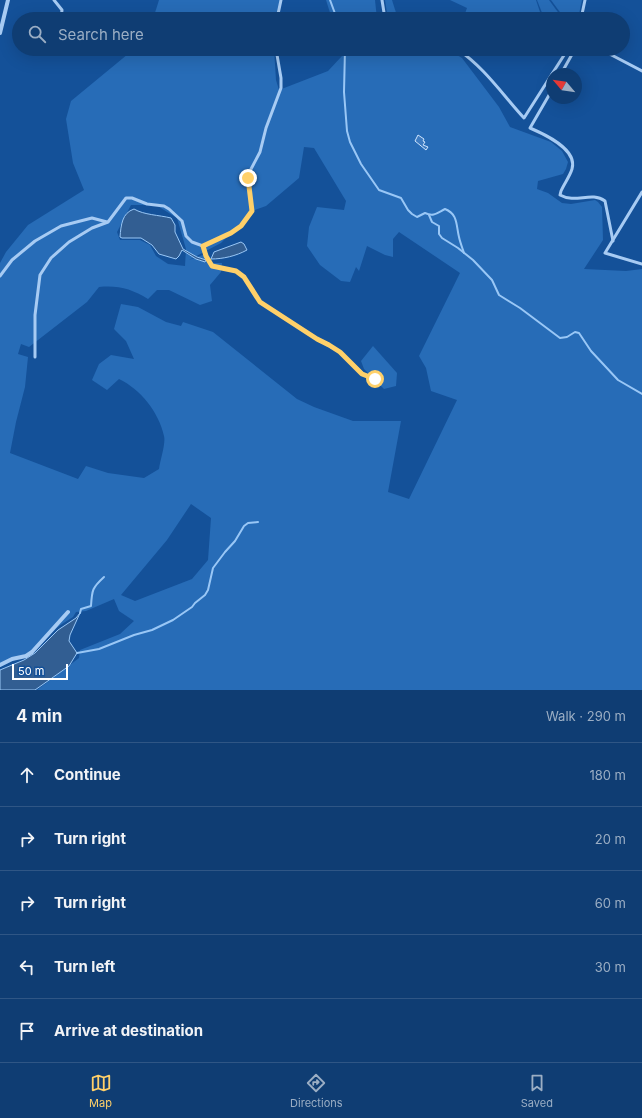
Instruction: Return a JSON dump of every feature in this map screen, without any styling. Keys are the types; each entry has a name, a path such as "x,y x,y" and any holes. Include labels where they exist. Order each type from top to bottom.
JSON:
{"street":[{"path":"0,33 8,0"},
{"path":"0,665 12,658 26,656 32,652 68,612"}],"lane":[{"path":"54,0 62,12"},
{"path":"278,12 281,0"},
{"path":"382,0 384,12"},
{"path":"582,12 585,0"},
{"path":"35,357 35,315 40,275 51,258 69,242 92,228 108,222 126,198 132,198 147,204 164,206 182,221 186,236 192,242 203,246 231,233 241,226 252,211 248,178 250,171 260,152 268,122 281,88 277,56"},
{"path":"467,56 498,87 524,118 546,83"},
{"path":"556,68 564,56"},
{"path":"565,68 572,56"},
{"path":"613,56 642,71"},
{"path":"546,100 530,128 551,138 561,145 573,162 572,169 560,195 566,198 574,199 600,197 606,201 613,241"},
{"path":"642,192 605,253 642,264"},
{"path":"0,276 12,260 35,241 61,226 92,218 108,222"},
{"path":"203,246 206,256 212,266 236,271 244,277 260,302 340,352 362,374 375,379"}],"shaded area":[{"path":"159,0 282,0 279,12 155,12"},
{"path":"326,0 375,0 376,12 330,12"},
{"path":"385,0 392,0 396,12 387,12"},
{"path":"450,0 536,0 540,12 466,12 467,8"},
{"path":"537,0 549,0 558,12 542,12"},
{"path":"551,0 582,0 579,12 560,12"},
{"path":"126,56 274,56 276,80 279,90 328,71 342,56 459,56 462,58 499,107 510,127 551,142 562,151 568,162 563,174 538,181 537,189 548,193 562,203 571,204 595,200 602,207 603,240 584,269 626,271 642,269 642,690 37,690 79,658 80,650 120,634 134,621 119,611 114,599 86,611 76,612 73,617 59,626 32,652 0,667 0,263 6,252 28,225 84,190 73,163 66,119 71,101","holes":["304,147 314,148 346,201 344,210 317,207 309,227 307,246 320,265 341,281 350,282 356,267 359,271 367,246 385,255 393,257 393,239 399,232 460,273 419,356 426,368 431,391 457,400 409,499 388,492 401,421 353,421 314,407 297,399 213,332 183,322 181,326 166,322 138,307 121,304 114,329 126,341 134,359 111,355 99,364 92,380 107,390 119,379 127,383 148,402 158,418 164,436 164,447 159,469 144,478 108,473 86,466 78,479 10,453 25,387 28,357 18,354 21,344 29,347 87,302 99,287 125,288 148,299 157,290 169,290 200,305 212,301 210,285 221,272 222,263 210,263 208,253 189,260 221,243 252,211 266,206 299,178","131,205 156,205 177,218 186,249 185,266 168,264 156,256 150,245 140,240 120,240 117,232","191,504 211,518 208,560 192,579 135,601 121,595 167,540"]},
{"path":"134,209 147,214 171,218 175,225 175,232 183,249 206,260 205,262 196,259 182,250 176,259 159,254 152,245 141,238 120,237 125,216"},
{"path":"241,242 247,250 229,257 211,259 214,252"},
{"path":"373,346 397,373 396,386 384,389 364,369 361,361"},
{"path":"80,613 70,635 69,641 77,653 69,666 35,690 0,690 0,670 24,660 35,653 58,630 76,618"}],"building":[{"path":"418,135 424,139 423,141 425,142 423,145 428,147 426,150 415,141"}],"waterway":[{"path":"330,0 334,12"},
{"path":"345,56 344,92 347,131 350,142 361,164 379,190 401,198 408,210 417,217 425,213 431,215 435,214 445,209 449,211 456,220 459,239 464,253"},
{"path":"429,215 432,222 439,226 439,234 442,238 473,260 492,280 499,295 520,308 560,338 567,337 575,332 579,333 591,351 618,380 642,394"},
{"path":"77,653 99,649 134,635 152,630 173,620 192,607 205,595 208,590 213,568 235,541 244,526 248,523 258,522"},
{"path":"80,613 81,609 91,606 93,590 104,577"}],"route":[{"path":"248,178 252,211 241,226 231,233 203,246 206,256 212,266 236,271 244,277 260,302 340,352 362,374 375,379"}]}
